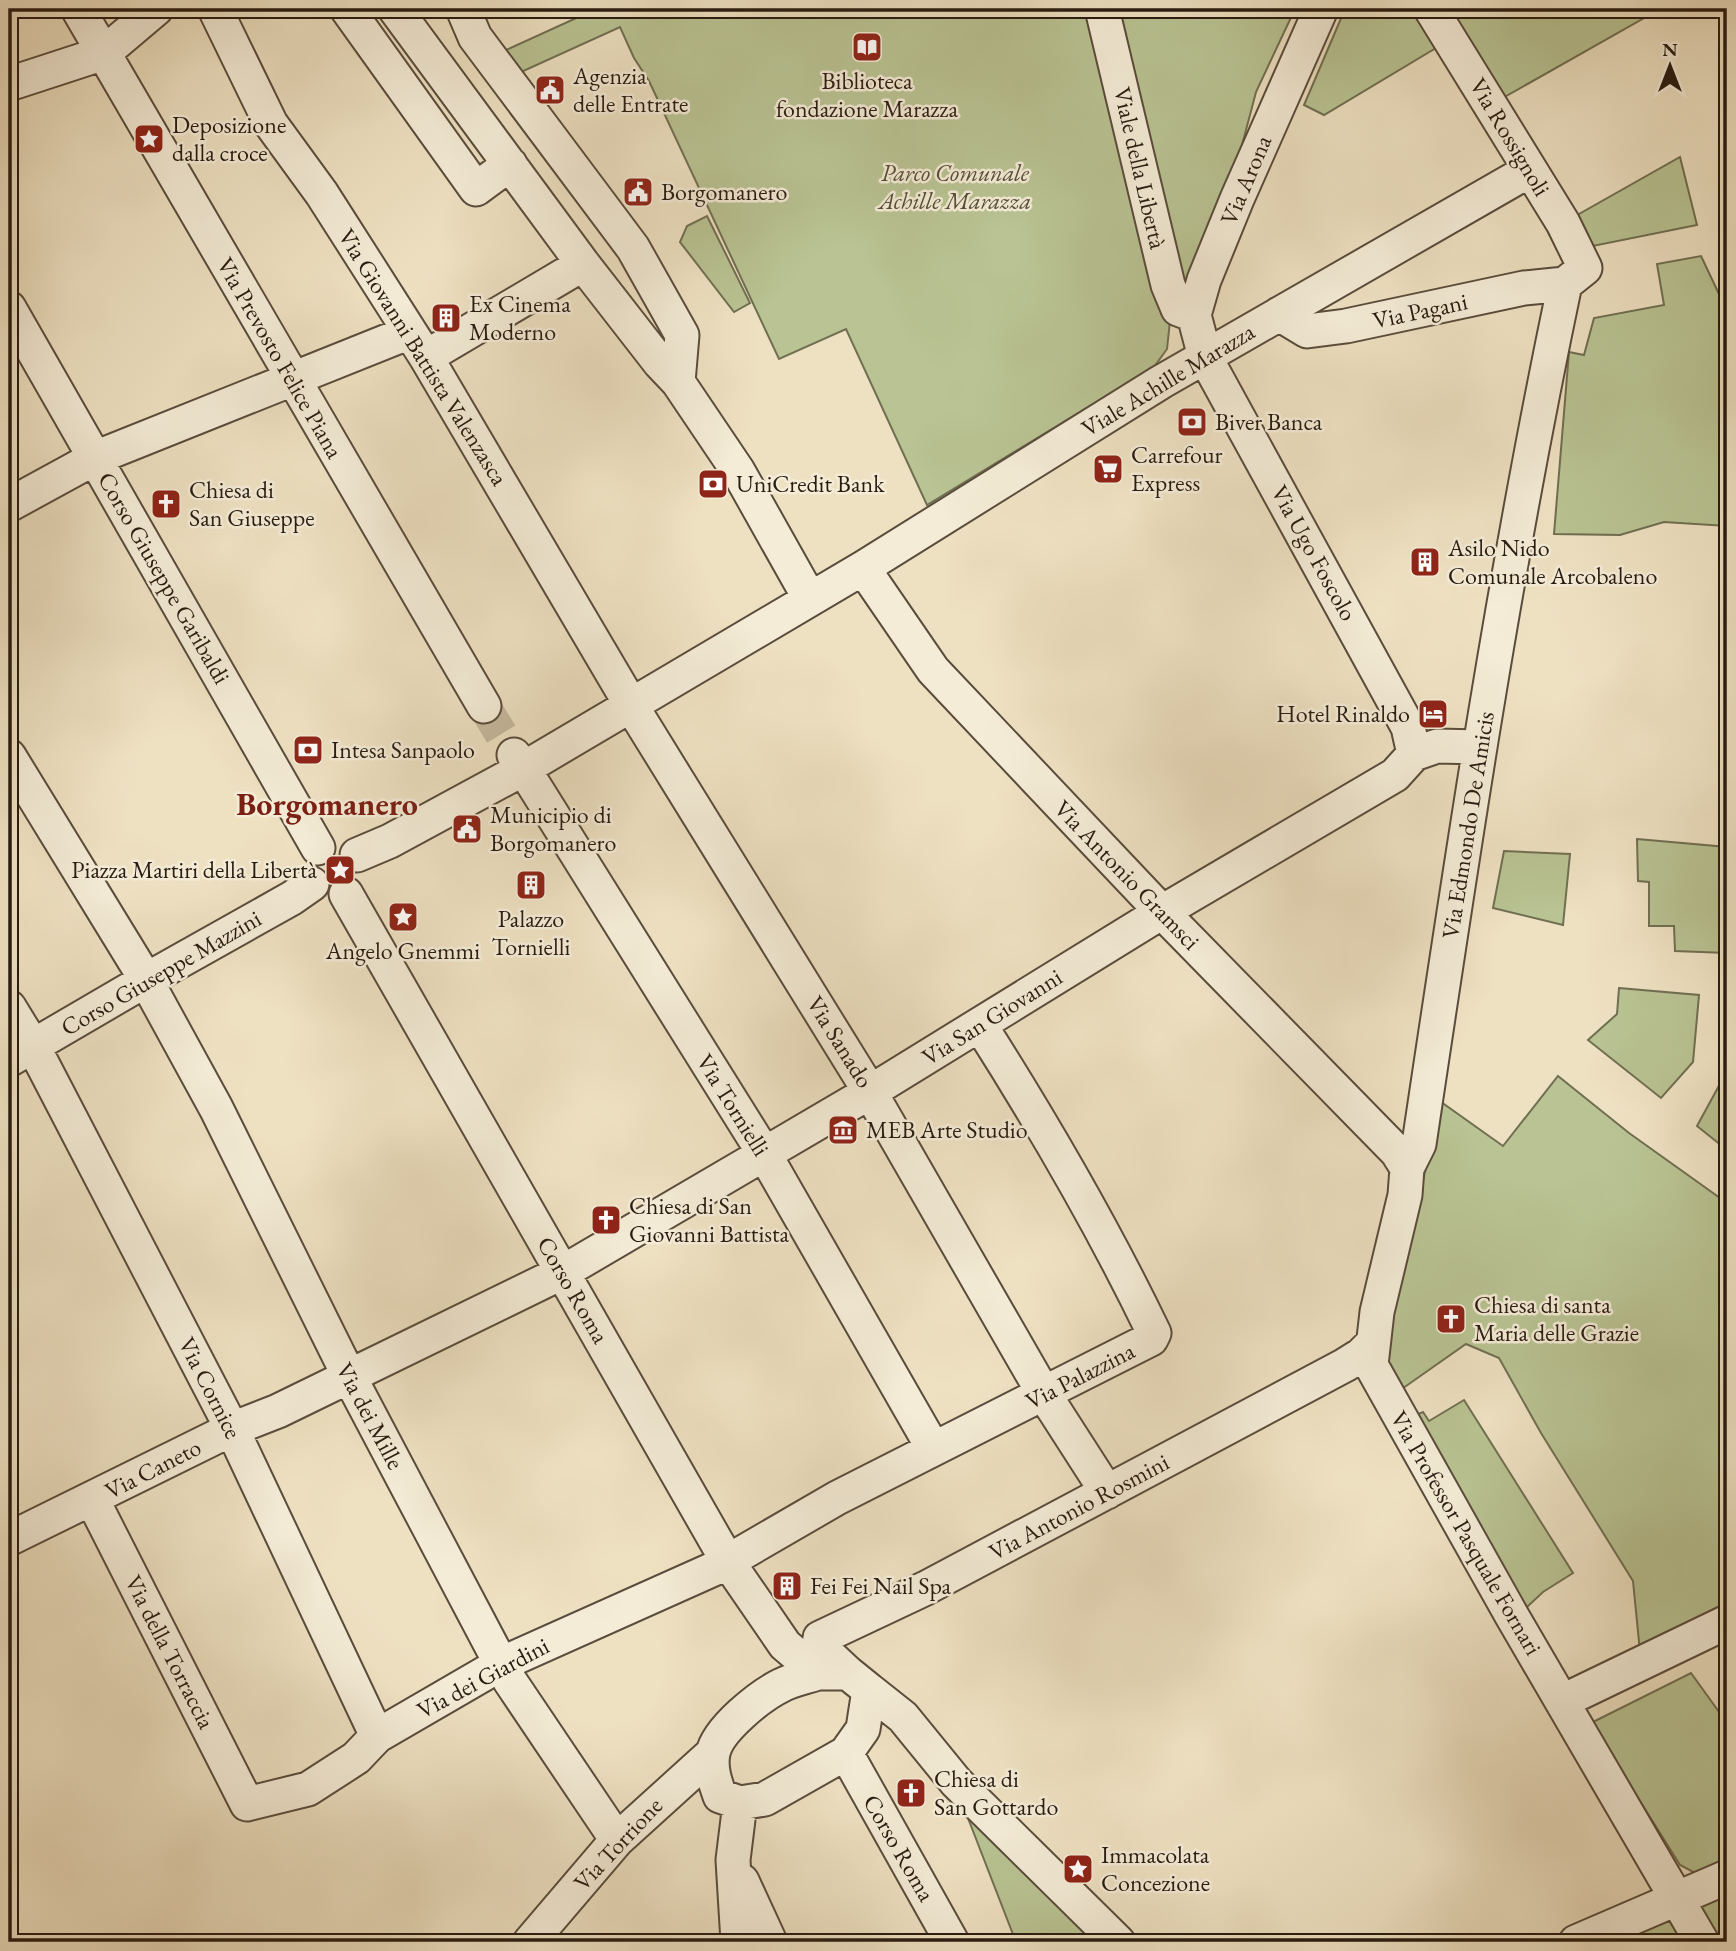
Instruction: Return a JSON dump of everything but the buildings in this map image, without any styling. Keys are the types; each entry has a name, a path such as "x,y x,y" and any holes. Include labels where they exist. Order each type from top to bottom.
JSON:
{"street":[{"name":"Via Prevosto Felice Piana","path":"78,9 484,706"},
{"path":"9,84 104,53 156,9"},
{"name":"Via Giovanni Battista Valenzasca","path":"215,9 271,124 322,194 418,345 631,705"},
{"path":"347,9 476,189 510,164"},
{"path":"395,9 583,264 678,382 738,471 810,599"},
{"path":"463,9 475,37 633,248 682,335 678,382"},
{"name":"Viale della Libertà","path":"1102,9 1168,285 1178,309 1194,315"},
{"name":"Via Arona","path":"1194,315 1204,280 1237,199 1321,9"},
{"name":"Via Rossignoli","path":"1431,9 1563,223 1575,276"},
{"name":"Viale Achille Marazza","path":"357,855 390,841 518,762 631,705 863,568 1205,356 1530,170"},
{"path":"562,234 590,213 596,199"},
{"path":"9,505 94,458 292,378 418,345 583,264"},
{"name":"Via Pagani","path":"1279,314 1307,331 1346,326 1575,276"},
{"name":"Via Edmondo De Amicis","path":"1372,1354 1377,1312 1405,1195 1407,1168 1419,1144 1480,747 1535,427 1575,276"},
{"name":"Corso Giuseppe Garibaldi","path":"9,308 318,848"},
{"path":"1194,315 1205,356"},
{"name":"Via Ugo Foscolo","path":"1205,356 1408,727 1414,754"},
{"name":"Via Antonio Gramsci","path":"863,568 933,670 1162,912 1397,1152 1407,1168"},
{"name":"Via Sanado","path":"631,705 870,1092 1044,1394 1107,1492"},
{"path":"1414,754 1437,746 1480,747"},
{"name":"Via San Giovanni","path":"563,1272 765,1155 1162,912 1395,775 1414,754"},
{"name":"Via dei Mille","path":"9,756 146,980 216,1108 349,1376 501,1664 617,1840"},
{"name":"Via Tornielli","path":"518,762 765,1155 933,1448"},
{"path":"335,843 351,848 357,855 361,863 359,881 346,894 331,896 317,890 312,884 308,869 318,848 335,843"},
{"name":"Corso Giuseppe Mazzini","path":"21,1053 312,884"},
{"name":"Corso Roma","path":"346,894 728,1562 785,1645 845,1679"},
{"name":"Via Cornice","path":"9,1007 21,1053 232,1429 377,1736"},
{"name":"Via Palazzina","path":"728,1562 837,1498 1151,1339 1154,1333 1118,1260 981,1025"},
{"name":"Via Caneto","path":"9,1539 232,1429 278,1411 563,1272"},
{"name":"Via Antonio Rosmini","path":"845,1679 819,1646 820,1638 926,1588 1361,1355 1372,1354"},
{"name":"Via Professor Pasquale Fornari","path":"1372,1354 1375,1376 1702,1942"},
{"name":"Via della Torraccia","path":"92,1499 247,1804"},
{"name":"Via dei Giardini","path":"247,1804 308,1790 356,1758 377,1736 501,1664 728,1562"},
{"path":"1563,1700 1727,1622"},
{"path":"845,1679 902,1717 956,1782"},
{"path":"845,1679 854,1741"},
{"name":"Via Torrione","path":"530,1942 617,1840 713,1752 724,1732 750,1707 785,1683 845,1679"},
{"path":"713,1752 713,1777 720,1796 740,1803 765,1799 854,1741 872,1718 880,1716 956,1782 1118,1942"},
{"name":"Corso Roma","path":"854,1741 952,1942"},
{"path":"738,1942 733,1860 740,1803"},
{"path":"733,1860 770,1942"},
{"path":"1576,1942 1727,1877"}],"green space":[{"name":"Parco Comunale Achille Marazza","path":"596,9 1097,9 1170,321 1167,349 1154,367 927,505 846,329 779,359 649,81 634,58 620,27 519,73 504,51"},
{"path":"1103,9 1295,9 1256,92 1241,149 1177,306"},
{"path":"1345,9 1431,9 1451,39 1324,115 1304,105"},
{"path":"1446,9 1660,9 1501,99"},
{"path":"1680,157 1697,225 1593,246 1572,218"},
{"path":"707,216 750,303 734,312 680,242 687,226"},
{"path":"1701,256 1727,311 1727,526 1664,522 1620,535 1554,534 1569,352 1584,355 1594,318 1664,305 1657,264"},
{"path":"1637,839 1727,847 1727,953 1675,951 1674,926 1649,926 1649,882 1638,881"},
{"path":"1504,851 1570,854 1563,925 1493,908"},
{"path":"1619,988 1699,995 1693,1062 1661,1098 1588,1040 1617,1014"},
{"path":"1727,1071 1727,1150 1697,1126"},
{"path":"1558,1076 1629,1133 1727,1203 1727,1622 1640,1652 1633,1581 1541,1433 1499,1358 1466,1344 1399,1391 1386,1374 1394,1306 1441,1102 1503,1146"},
{"path":"1464,1400 1573,1573 1543,1592 1526,1608 1414,1416 1423,1412 1429,1421"},
{"path":"1691,1673 1727,1723 1727,1858 1695,1873 1680,1865 1591,1723"},
{"path":"966,1813 1096,1942 1016,1942"},
{"path":"1727,1892 1727,1942 1576,1942"}],"tunnel":[{"path":"484,706 514,755"}],"place":[{"name":"Biblioteca fondazione Marazza","path":"867,47"},
{"name":"Agenzia delle Entrate","path":"550,90"},
{"name":"Deposizione dalla croce","path":"149,139"},
{"name":"Borgomanero","path":"638,192"},
{"name":"Ex Cinema Moderno","path":"446,318"},
{"name":"Biver Banca","path":"1192,422"},
{"name":"Carrefour Express","path":"1108,469"},
{"name":"UniCredit Bank","path":"713,484"},
{"name":"Chiesa di San Giuseppe","path":"166,504"},
{"name":"Asilo Nido Comunale Arcobaleno","path":"1425,562"},
{"name":"Hotel Rinaldo","path":"1433,714"},
{"name":"Intesa Sanpaolo","path":"308,750"},
{"name":"Municipio di Borgomanero","path":"467,829"},
{"name":"Piazza Martiri della Libertà","path":"340,870"},
{"name":"Palazzo Tornielli","path":"531,885"},
{"name":"Angelo Gnemmi","path":"403,917"},
{"name":"MEB Arte Studio","path":"843,1130"},
{"name":"Chiesa di San Giovanni Battista","path":"606,1220"},
{"name":"Chiesa di santa Maria delle Grazie","path":"1451,1319"},
{"name":"Fei Fei Nail Spa","path":"787,1586"},
{"name":"Chiesa di San Gottardo","path":"911,1793"},
{"name":"Immacolata Concezione","path":"1078,1869"}],"district":[{"name":"Borgomanero","path":"327,804"}]}
